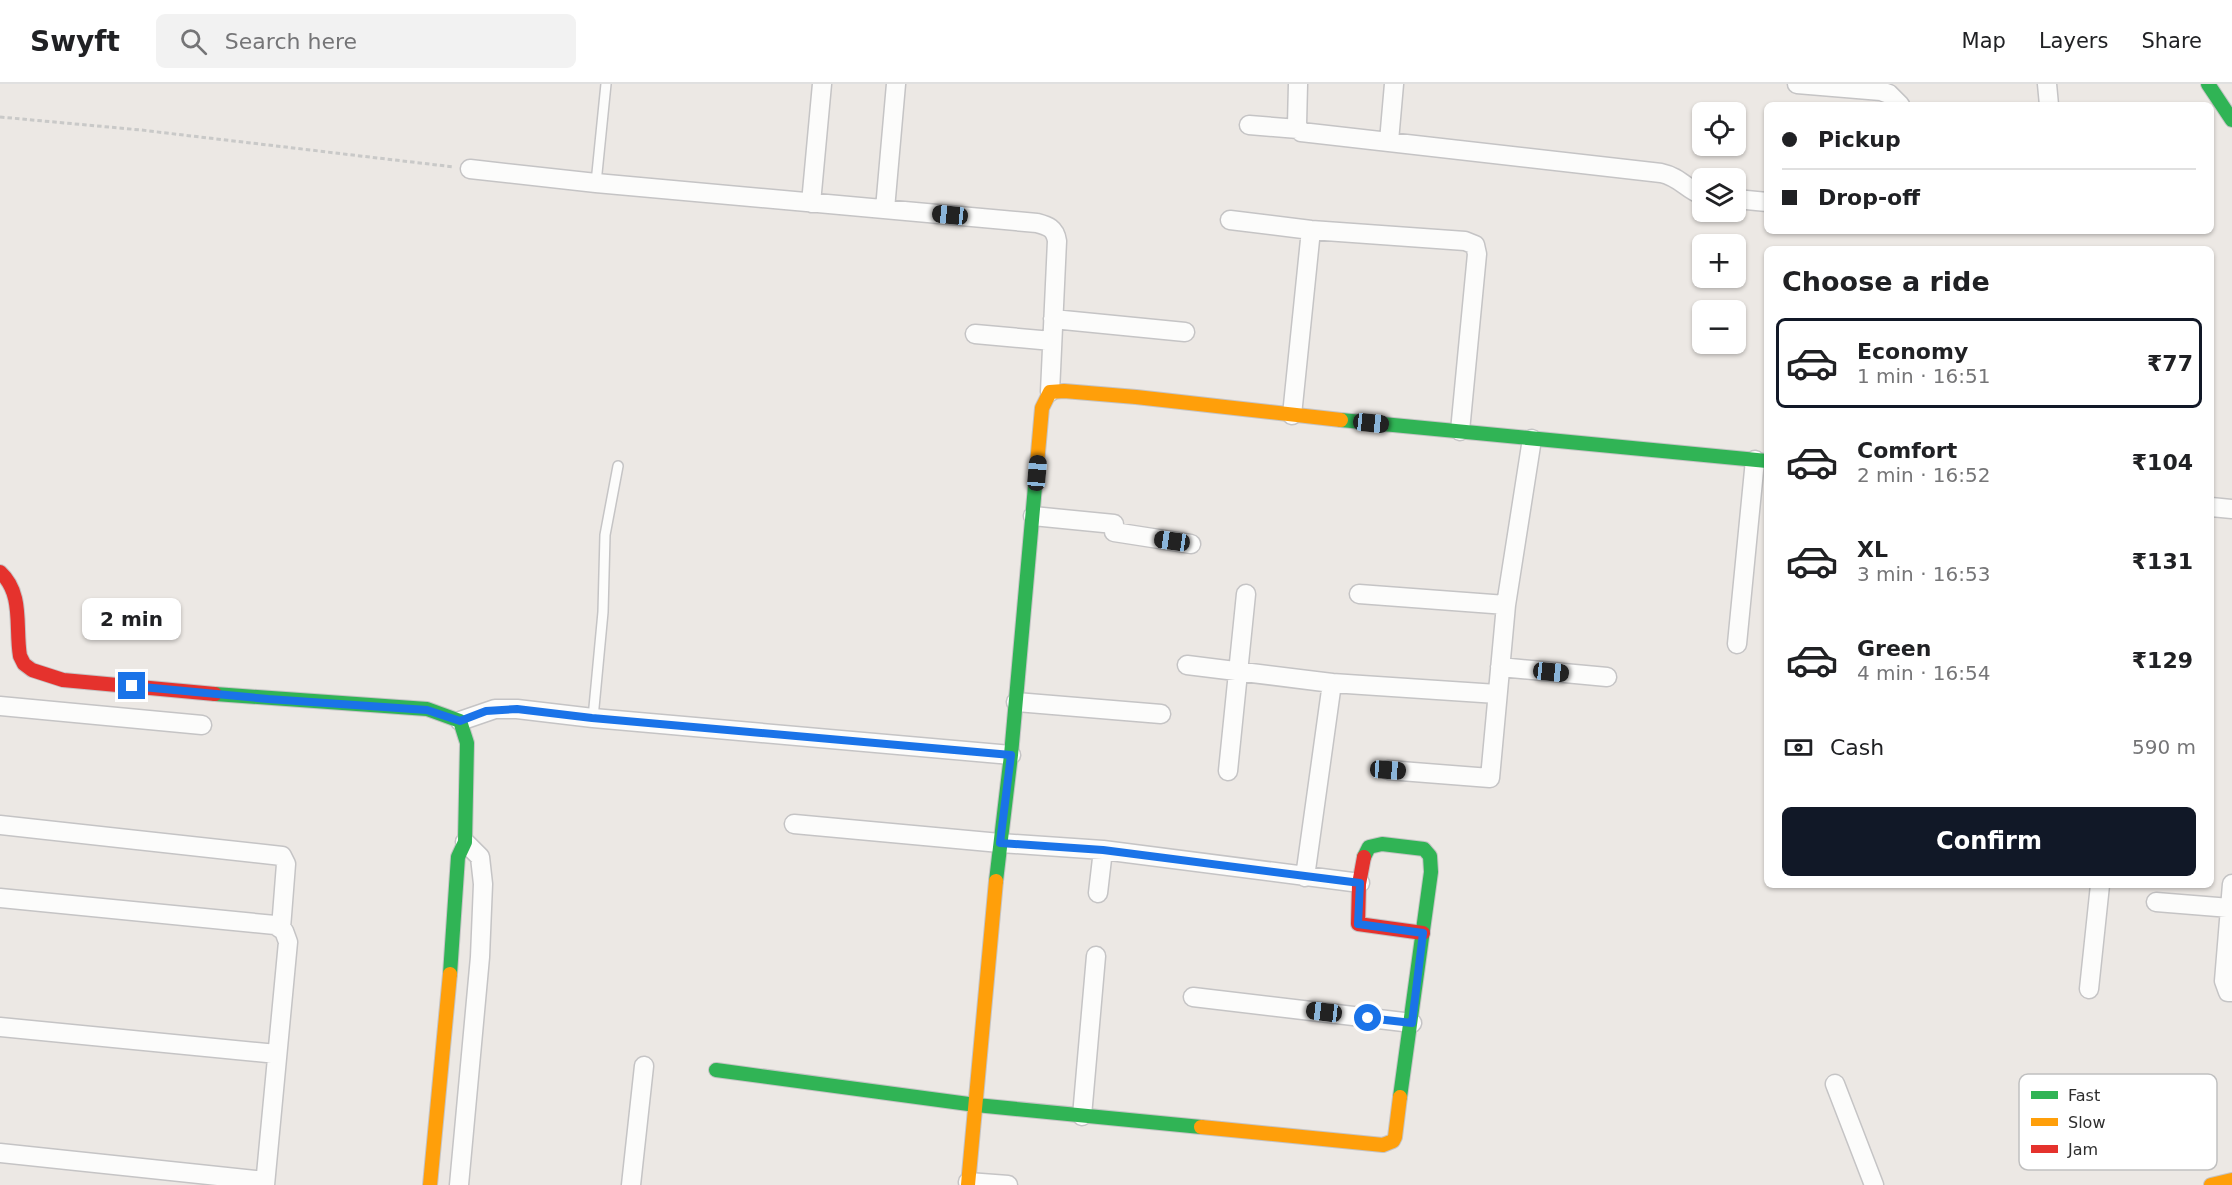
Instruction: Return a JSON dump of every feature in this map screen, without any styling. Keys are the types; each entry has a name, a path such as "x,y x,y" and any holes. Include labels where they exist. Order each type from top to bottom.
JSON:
{"main road":[{"path":"2208,84 2232,120"},
{"path":"968,1183 1000,843 1011,755 1042,408 1050,392 1064,391 1136,397 1532,440 1761,460"},
{"path":"0,572 7,576 13,587 18,615 20,658 26,666 63,680 268,699 427,710 460,721 467,743 465,842 458,857 454,933 430,1185"},
{"path":"716,1070 976,1105 1388,1144 1395,1137 1412,1023 1432,864 1428,851 1408,846 1382,844 1369,847 1363,858 1358,924 1423,933"},
{"path":"2211,1185 2232,1180"}],"street":[{"path":"811,203 822,84"},
{"path":"885,209 896,84"},
{"path":"1298,84 1298,129"},
{"path":"1389,141 1394,84"},
{"path":"1797,84 1881,91 1889,94 1897,102"},
{"path":"2047,84 2049,102"},
{"path":"1249,125 1298,129 1306,134 1389,141 1661,173 1677,178 1692,190"},
{"path":"470,169 1037,224 1052,228 1057,240 1050,392"},
{"path":"1746,200 1764,202"},
{"path":"1230,220 1311,230 1465,241 1475,245 1477,254 1460,431"},
{"path":"1292,415 1311,230"},
{"path":"1053,319 1185,332"},
{"path":"975,334 1052,341"},
{"path":"1388,770 1490,778 1506,605 1532,440"},
{"path":"1737,644 1761,460"},
{"path":"2214,507 2232,509"},
{"path":"1033,516 1114,524 1114,532 1191,544"},
{"path":"1228,771 1246,594"},
{"path":"1359,594 1506,605"},
{"path":"1187,665 1332,683 1497,694"},
{"path":"1500,667 1606,677"},
{"path":"1305,877 1332,683"},
{"path":"1016,702 1161,714"},
{"path":"0,706 202,725"},
{"path":"460,721 486,711 502,708 1011,755"},
{"path":"794,824 1103,850 1360,883"},
{"path":"0,825 282,856 286,864 281,928"},
{"path":"459,1185 479,966 483,884 480,857 465,842"},
{"path":"1098,893 1103,850"},
{"path":"2232,884 2224,981 2228,992 2232,992"},
{"path":"2089,988 2100,888"},
{"path":"0,898 275,925 281,928 288,942 265,1183 0,1153"},
{"path":"2156,902 2230,908"},
{"path":"1082,1116 1096,956"},
{"path":"1193,997 1412,1023"},
{"path":"0,1027 278,1054"},
{"path":"631,1185 644,1066"},
{"path":"1835,1084 1874,1185"},
{"path":"968,1183 1008,1185"}],"lane":[{"path":"596,183 606,84"},
{"path":"592,718 603,612 605,535 618,466"}],"path":[{"path":"0,117 141,130 470,169"}],"traffic: fast":[{"path":"2208,84 2232,120"},
{"path":"1341,420 1764,461"},
{"path":"996,881 1011,755 1037,464"},
{"path":"215,694 427,709 460,721 467,743 465,842 458,857 450,974"},
{"path":"1364,857 1369,847 1382,844 1424,849 1430,856 1431,872 1400,1097"},
{"path":"716,1070 976,1105 1201,1127"}],"traffic: slow":[{"path":"1037,464 1042,408 1050,392 1064,391 1136,397 1341,420"},
{"path":"968,1185 996,881"},
{"path":"430,1185 450,974"},
{"path":"1201,1127 1383,1145 1393,1141 1395,1137 1400,1097"},
{"path":"2211,1185 2232,1180"}],"traffic: jam":[{"path":"0,572 13,590 16,601 20,656 24,664 32,670 63,680 215,694"},
{"path":"1364,857 1359,884 1358,924 1423,933"}],"route":[{"path":"132,686 268,699 427,710 460,721 486,711 502,708 1011,755 1000,843 1103,850 1360,883 1358,924 1423,933 1412,1023 1368,1018"}]}
